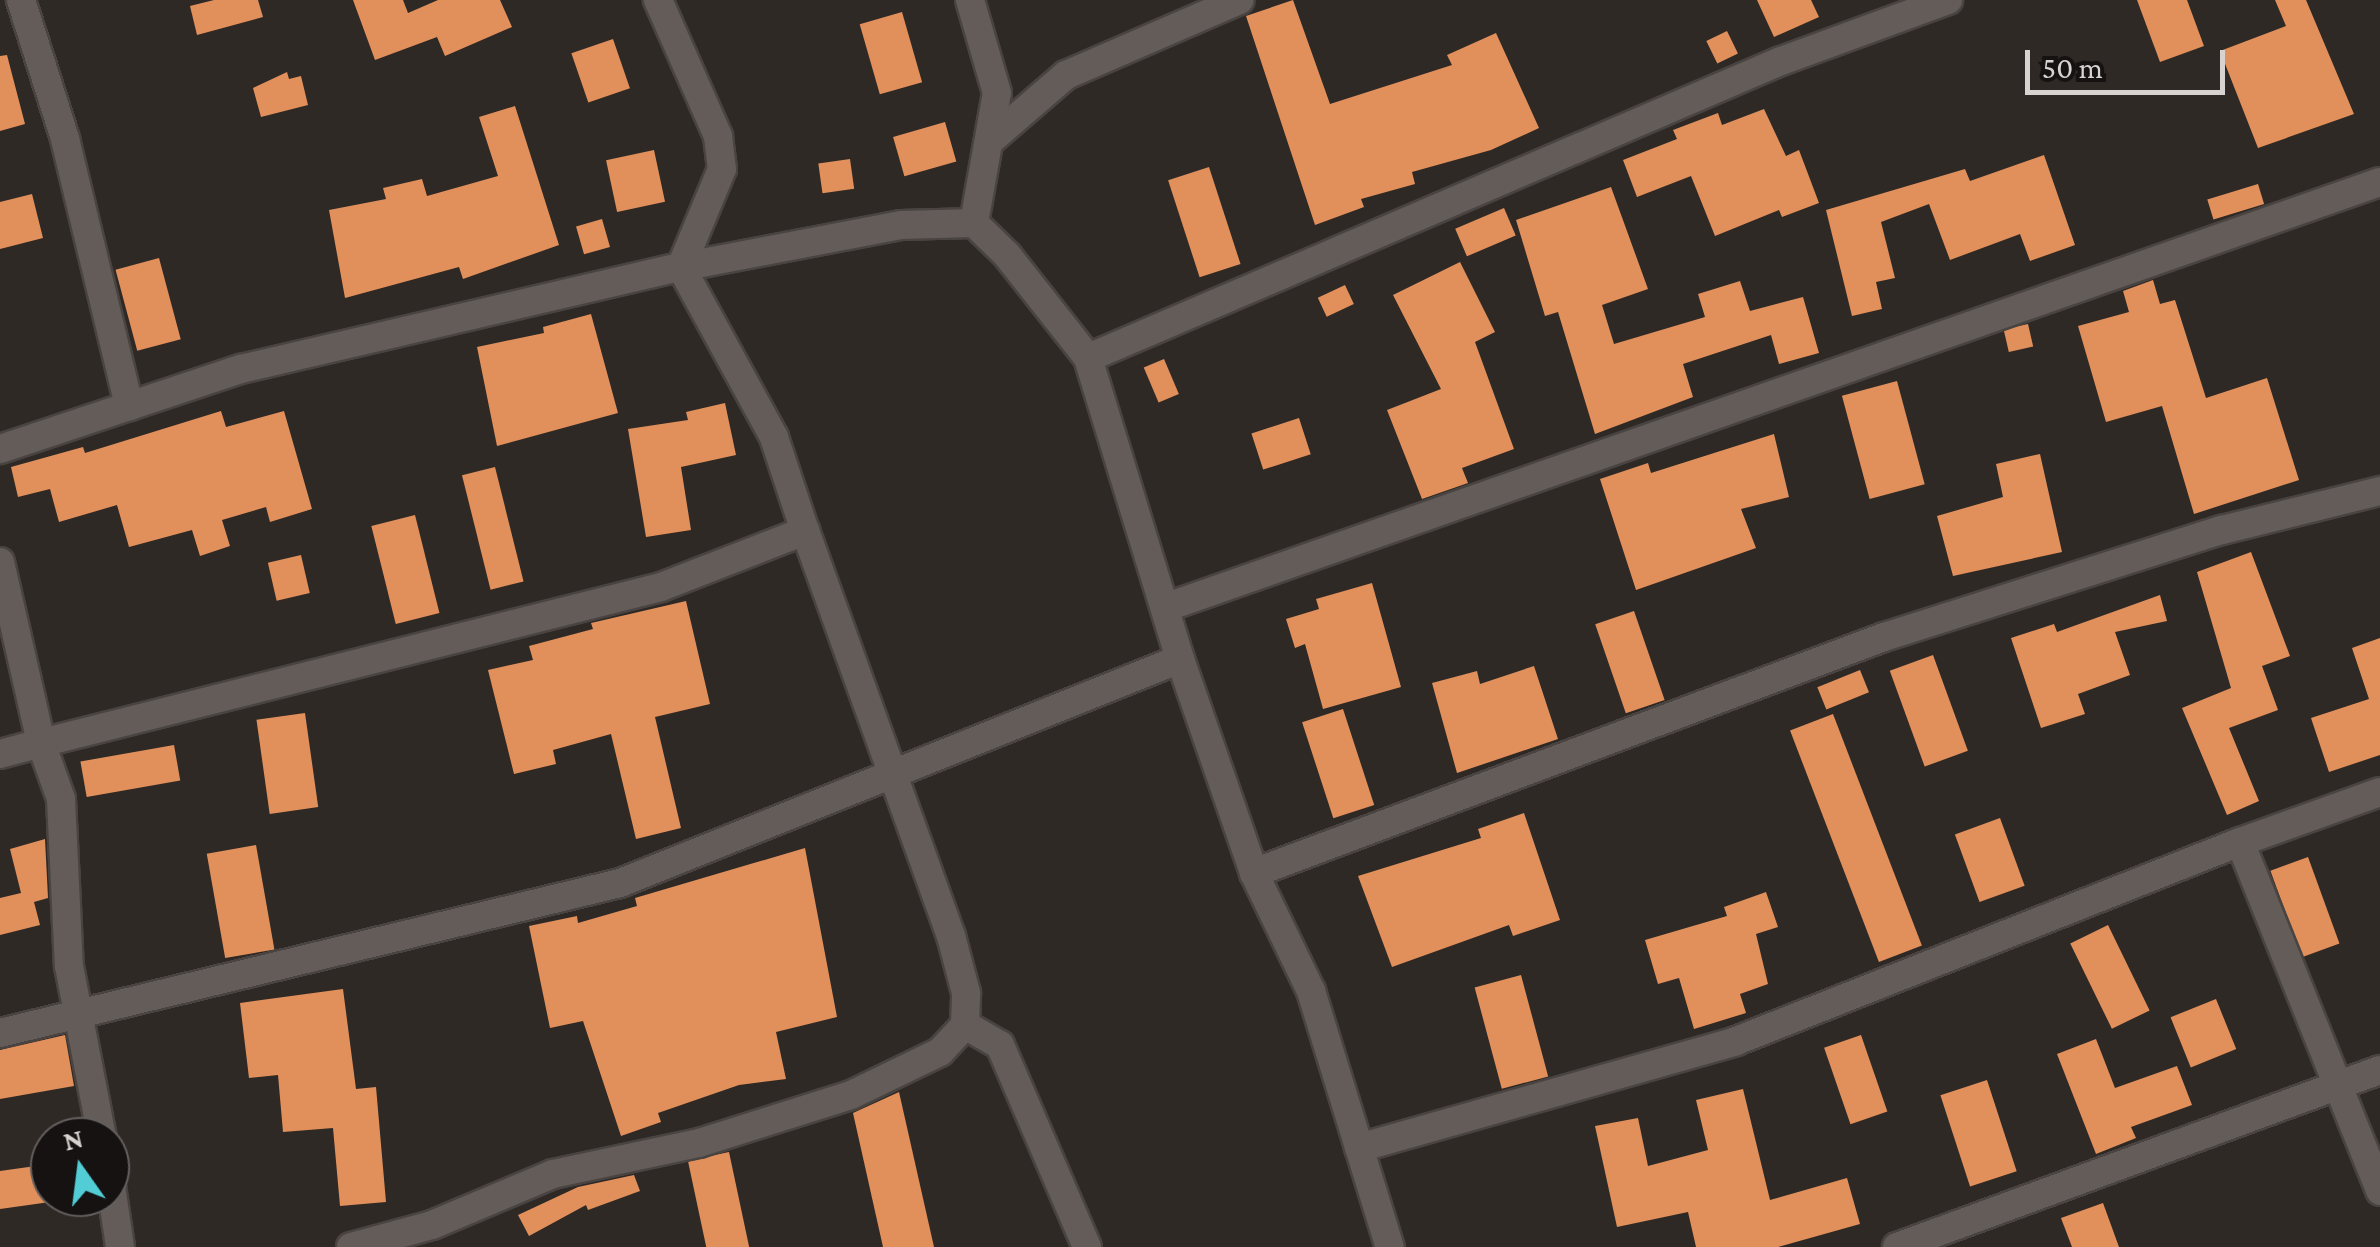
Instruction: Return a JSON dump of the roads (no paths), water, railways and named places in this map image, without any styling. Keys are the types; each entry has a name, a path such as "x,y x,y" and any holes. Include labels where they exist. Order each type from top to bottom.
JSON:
{"street":[{"path":"20,0 65,139 129,406"},
{"path":"658,0 718,136 722,169 681,267"},
{"path":"970,0 997,93 993,138 976,180 974,223"},
{"path":"993,138 1066,75 1239,0"},
{"path":"1088,358 1781,61 1948,0"},
{"path":"1167,607 2380,182"},
{"path":"0,449 241,370 681,267 901,224 974,223 1007,255 1088,358 1180,659 1254,873 1311,991 1390,1247"},
{"path":"351,1247 432,1225 553,1174 699,1144 851,1095 940,1052 965,1025 966,993 951,936 774,437 681,267"},
{"path":"1254,873 1884,636 2222,530 2380,491"},
{"path":"0,754 660,587 805,531"},
{"path":"0,562 41,743 61,799 76,1016 98,1117"},
{"path":"0,1033 620,883 1180,659"},
{"path":"1359,1148 1736,1041 2240,842 2380,792"},
{"path":"2240,842 2380,1191"},
{"path":"965,1025 1000,1044 1087,1247"},
{"path":"1897,1247 2380,1070"},
{"path":"116,1217 120,1247"}]}
